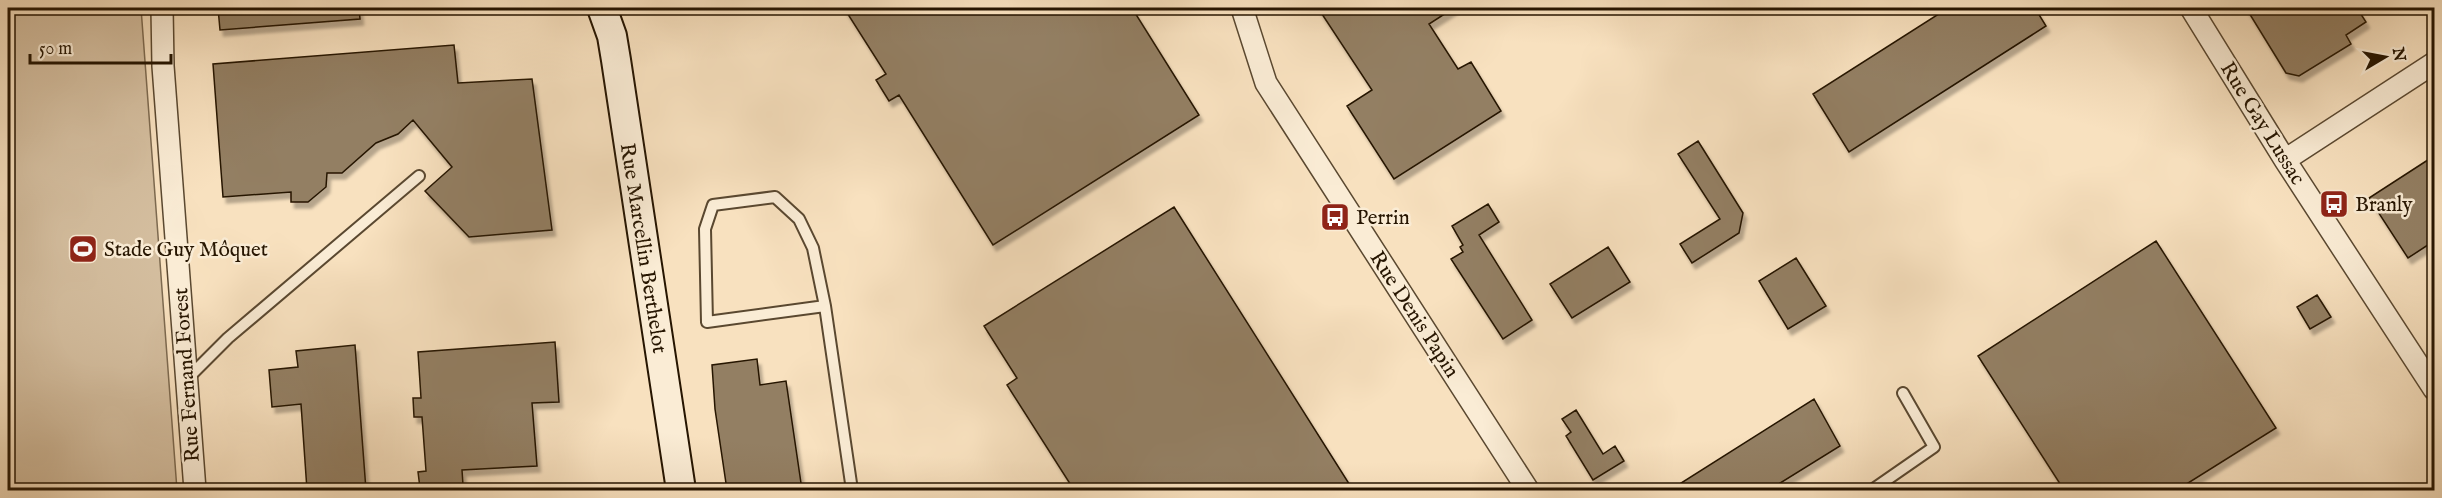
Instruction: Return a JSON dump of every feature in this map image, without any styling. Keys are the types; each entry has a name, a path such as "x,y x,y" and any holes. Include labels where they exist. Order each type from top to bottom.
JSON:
{"street":[{"name":"Rue Fernand Forest","path":"162,8 164,78 195,490"},
{"name":"Rue Marcellin Berthelot","path":"602,8 612,36 616,60 681,490"},
{"name":"Rue Denis Papin","path":"1242,8 1266,83 1528,490"},
{"name":"Rue Gay Lussac","path":"2191,8 2285,160 2434,389"},
{"path":"2285,160 2434,63"}],"lane":[{"path":"186,380 228,338 419,176"},
{"path":"825,306 707,322 705,229 713,205 774,197 799,219 813,248 825,306 852,490"},
{"path":"1872,490 1934,447 1903,393"}],"shaded area":[{"name":"Stade Guy Môquet","path":"8,8 141,8 177,490 8,490"}],"building":[{"path":"218,8 359,8 360,19 220,30"},
{"path":"844,8 1132,8 1199,115 993,245 899,95 889,101 876,80 886,74"},
{"path":"1318,8 1454,8 1429,24 1458,69 1471,62 1501,111 1394,179 1347,106 1372,90"},
{"path":"1948,8 2035,8 2046,26 1849,152 1813,94"},
{"path":"2246,8 2357,8 2366,22 2346,35 2351,44 2299,76 2286,73"},
{"path":"454,45 458,83 532,79 552,230 469,237 425,191 452,167 413,120 398,134 376,143 342,173 327,173 326,187 308,202 291,202 291,192 223,197 213,64"},
{"path":"1698,141 1743,213 1739,233 1692,263 1680,244 1720,219 1678,154"},
{"path":"2434,156 2434,241 2408,258 2369,198"},
{"path":"1488,204 1499,222 1479,235 1532,320 1503,339 1451,259 1463,252 1460,247 1463,245 1452,226"},
{"path":"1174,207 1353,490 1074,490 1007,385 1017,378 984,326"},
{"path":"2156,241 2276,428 2177,490 2064,490 1978,356"},
{"path":"1608,247 1630,282 1572,318 1550,284"},
{"path":"1796,258 1826,306 1788,329 1759,281"},
{"path":"2317,295 2331,317 2310,329 2297,307"},
{"path":"555,342 559,402 532,403 537,466 462,470 463,485 420,488 418,472 426,471 422,417 414,417 413,398 421,398 418,352"},
{"path":"355,345 366,490 307,490 301,404 272,407 269,370 298,367 296,351"},
{"path":"757,359 760,385 786,381 802,490 727,490 715,409 712,365"},
{"path":"1814,399 1840,446 1769,490 1670,490"},
{"path":"1576,410 1603,454 1615,446 1624,461 1593,480 1566,436 1571,432 1562,419"}],"place":[{"name":"Branly","path":"2334,204"},
{"name":"Perrin","path":"1335,217"},
{"name":"Stade Guy Môquet","path":"83,249"}]}
